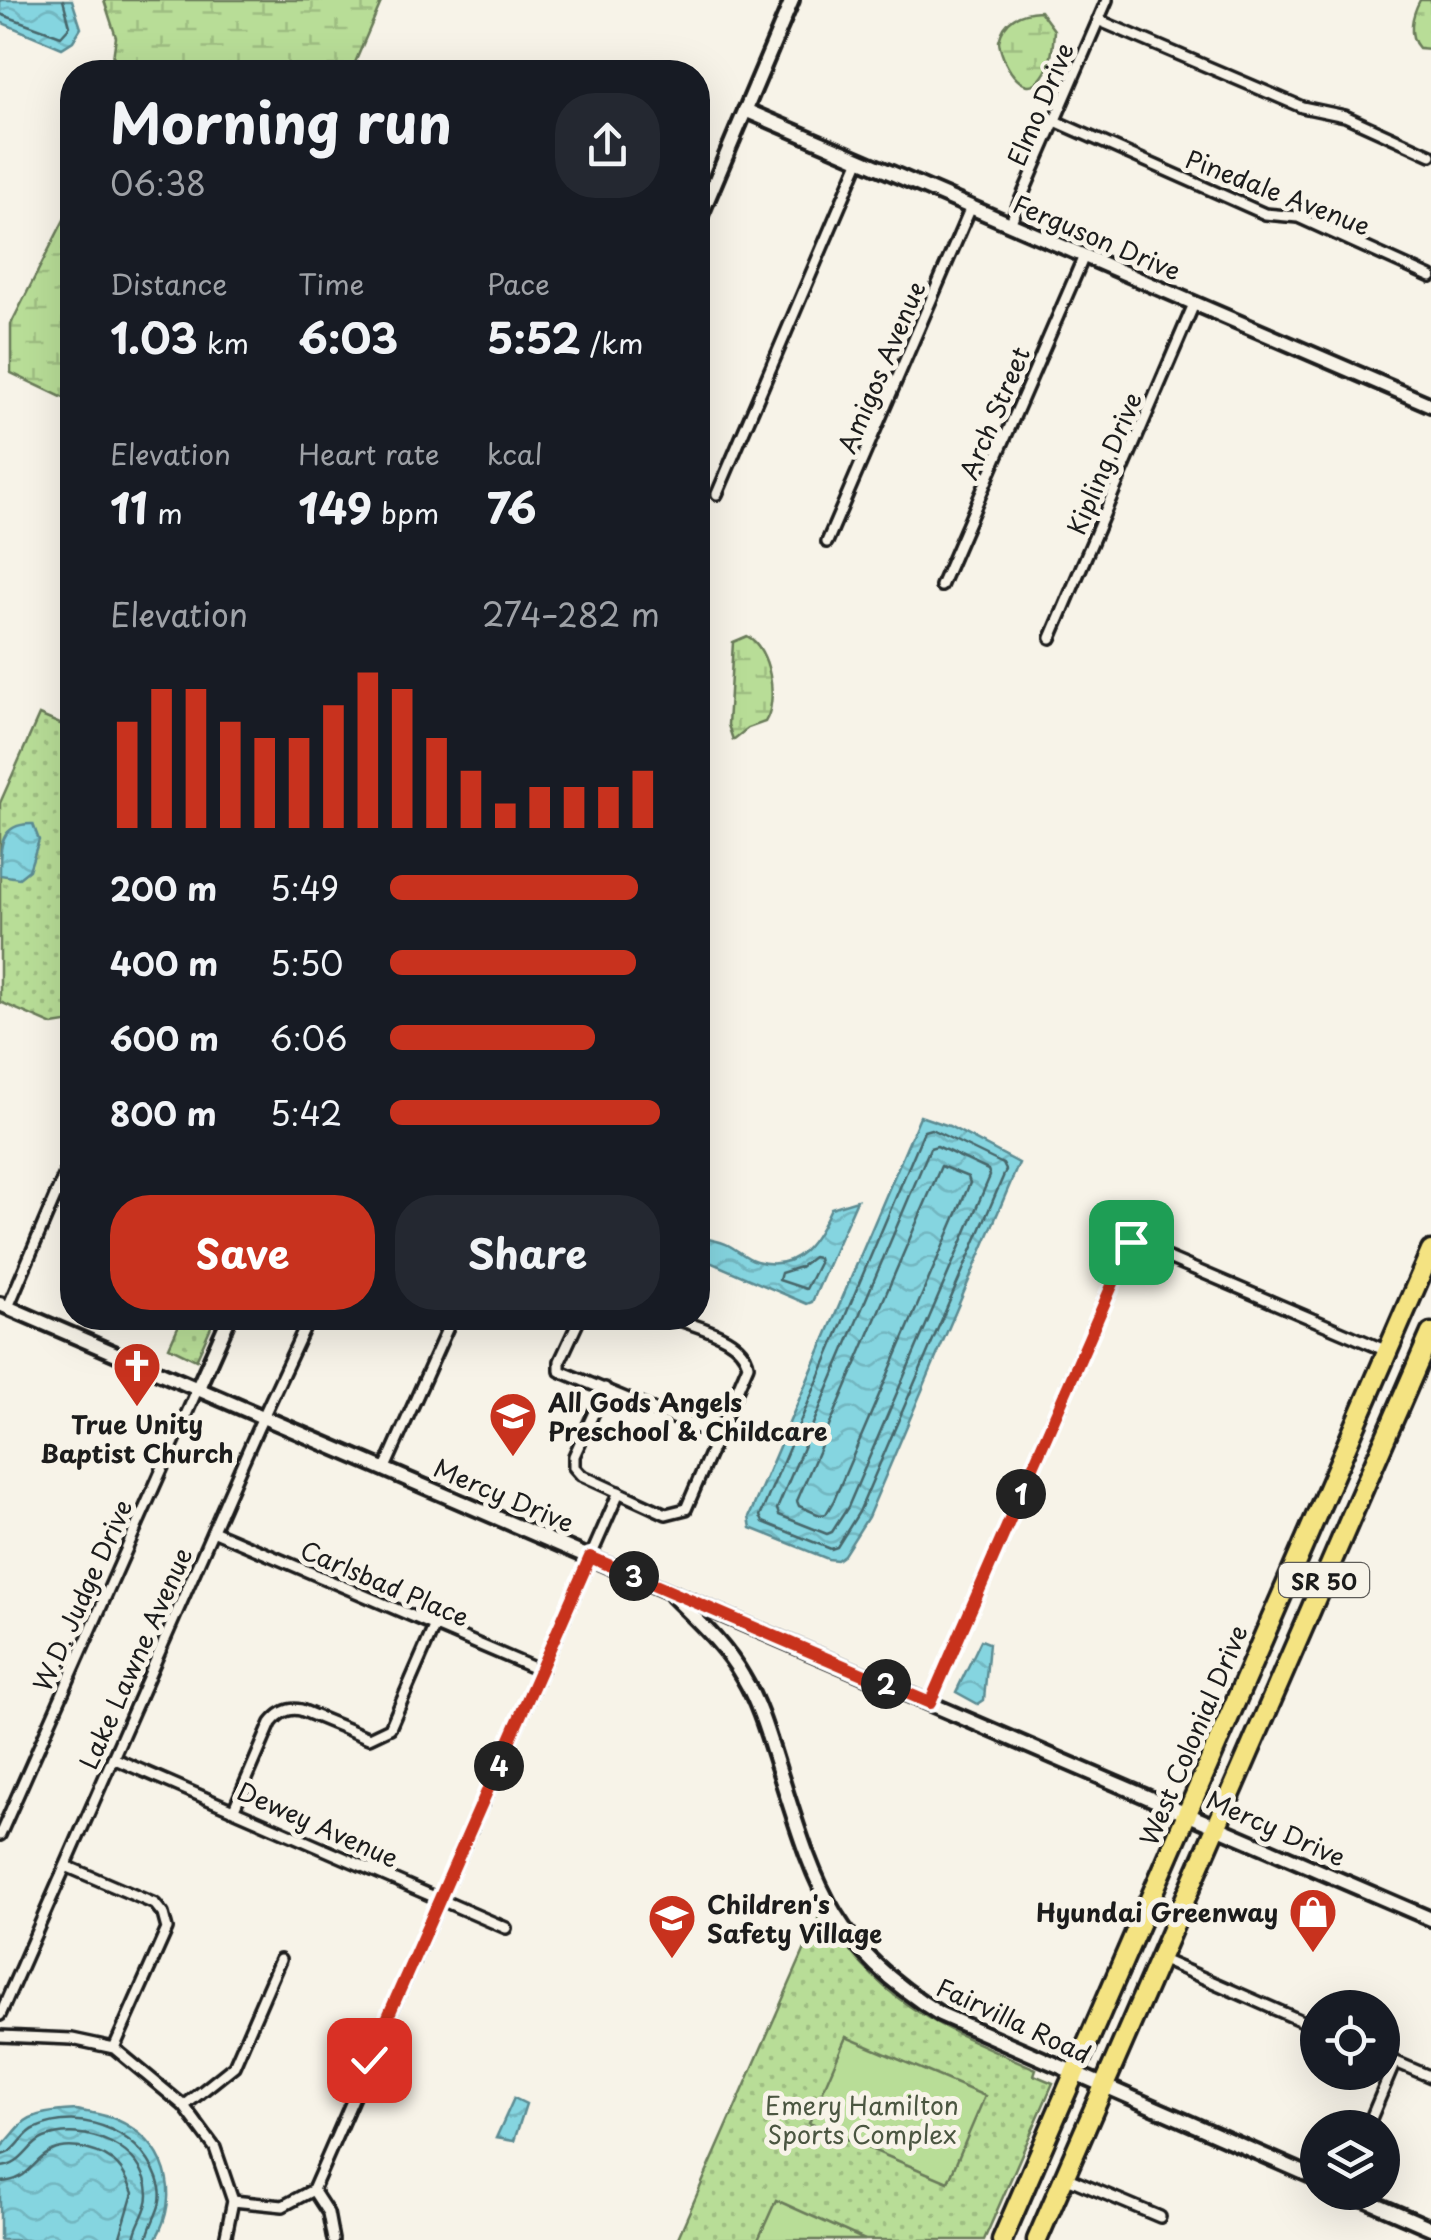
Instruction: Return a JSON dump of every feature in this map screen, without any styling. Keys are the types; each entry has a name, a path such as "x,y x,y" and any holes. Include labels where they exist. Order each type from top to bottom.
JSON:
{"highway":[{"name":"West Colonial Drive","path":"1002,2240 1431,1251"},
{"name":"SR 50","path":"1037,2240 1431,1333"},
{"path":"1363,1490 1350,1481 1348,1473 1379,1392 1376,1376"}],"street":[{"path":"710,193 792,0"},
{"name":"Elmo Drive","path":"1010,224 1106,0"},
{"path":"1098,20 1302,107 1345,116 1431,154"},
{"name":"Ferguson Drive","path":"745,110 1431,405"},
{"name":"Pinedale Avenue","path":"1055,121 1265,214 1298,218 1431,277"},
{"path":"716,494 860,159"},
{"name":"Amigos Avenue","path":"827,542 971,207"},
{"name":"Arch Street","path":"941,586 1084,256"},
{"name":"Kipling Drive","path":"1051,638 1194,304"},
{"path":"4,1305 60,1182"},
{"path":"930,1703 1131,1242 1387,1351"},
{"name":"Mercy Drive","path":"4,1305 60,1330"},
{"name":"Mercy Drive","path":"61,1330 1431,1919"},
{"name":"W.D. Judge Drive","path":"0,1835 224,1330"},
{"name":"Lake Lawne Avenue","path":"0,2015 303,1330"},
{"path":"385,1468 447,1330"},
{"path":"575,1330 560,1362 560,1371 716,1436"},
{"path":"604,1388 574,1456 574,1467 580,1475 666,1514 686,1510 748,1365 746,1352 736,1344 703,1330"},
{"path":"233,2202 283,2206 313,2190 619,1492"},
{"name":"Carlsbad Place","path":"213,1532 541,1671"},
{"name":"Fairvilla Road","path":"667,1590 714,1635 744,1678 767,1731 808,1862 835,1917 858,1947 902,1990 940,2014 1300,2171"},
{"path":"714,1635 718,1612"},
{"path":"234,1809 278,1714 294,1708 369,1738 390,1728 434,1627"},
{"name":"Dewey Avenue","path":"113,1758 506,1928"},
{"path":"66,1866 156,1904 163,1914 166,1928 114,2048"},
{"path":"1159,1959 1300,2020"},
{"path":"184,2106 234,2066 280,1960"},
{"path":"0,2036 72,2040 114,2048 184,2106 215,2148 233,2202 225,2240"},
{"path":"1400,2064 1431,2078"},
{"path":"1065,2177 1160,2217"},
{"path":"313,2190 328,2213 333,2240"},
{"path":"1390,2210 1431,2228"}],"green space":[{"path":"104,0 382,0 356,60 113,60 116,37"},
{"path":"1420,0 1431,0 1431,49 1419,48 1413,37 1413,18"},
{"path":"1040,11 1054,30 1051,55 1042,77 1027,85 1013,75 999,41 1014,18"},
{"path":"60,228 60,396 11,373 11,324"},
{"path":"747,636 755,642 766,663 771,701 765,722 748,728 733,740 728,725 733,642"},
{"path":"39,715 60,724 60,1024 53,1025 0,1002 0,803"},
{"path":"177,1330 210,1330 196,1360 169,1347"},
{"name":"Emery Hamilton Sports Complex","path":"821,1912 867,1971 915,2010 1036,2069 1034,2075 1053,2083 984,2240 677,2240"},
{"path":"846,2037 985,2096 948,2182 809,2123"},
{"path":"776,2200 865,2240 758,2240"}],"water":[{"path":"0,0 72,0 81,28 73,41 62,48 0,22"},
{"path":"33,824 39,840 29,870 19,878 0,875 4,838 14,827"},
{"path":"920,1116 949,1126 1019,1163 868,1517 844,1555 837,1560 828,1559 751,1528 749,1517"},
{"path":"857,1200 812,1302 807,1304 710,1262 710,1239 756,1261 784,1262 795,1258 812,1242 831,1208"},
{"path":"981,1640 989,1643 984,1700 978,1704 956,1692"},
{"path":"514,2098 526,2104 514,2141 496,2138"},
{"path":"76,2110 110,2117 133,2129 158,2155 168,2187 163,2222 155,2240 0,2240 0,2148 33,2117"}],"place":[{"name":"True Unity Baptist Church","path":"137,1408"},
{"name":"All Gods Angels Preschool & Childcare","path":"513,1458"},
{"name":"Hyundai Greenway","path":"1313,1954"},
{"name":"Children's Safety Village","path":"672,1960"}],"route":[{"path":"369,2060 590,1557 930,1703 1131,1242"}]}
